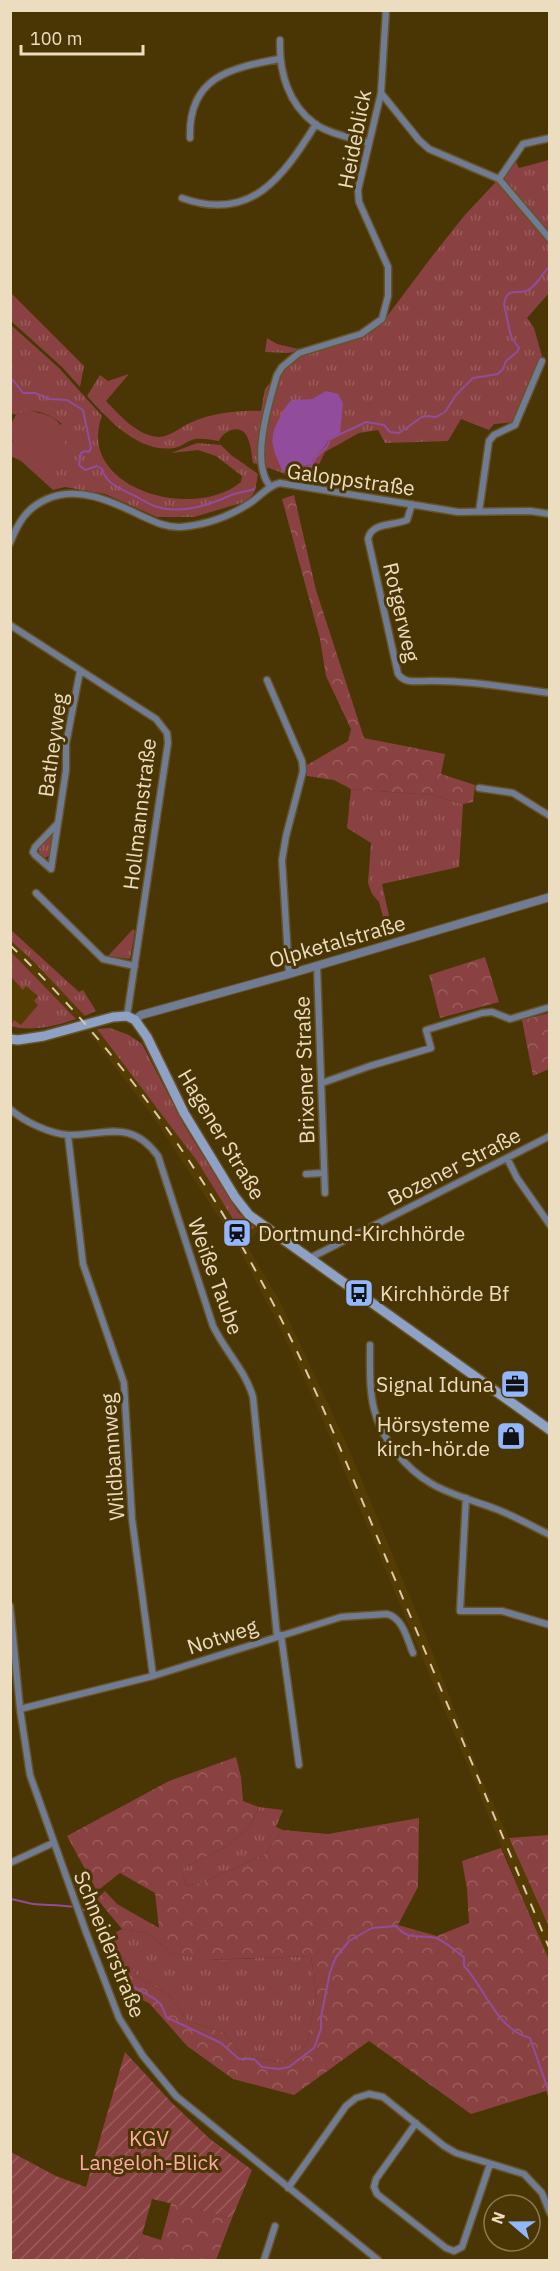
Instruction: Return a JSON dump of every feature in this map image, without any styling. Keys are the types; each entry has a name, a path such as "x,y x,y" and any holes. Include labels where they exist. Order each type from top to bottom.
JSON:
{"main road":[{"path":"10,1039 44,1036 98,1020 131,1018"},
{"name":"Hagener Straße","path":"131,1018 147,1037 184,1113 242,1207 267,1230 310,1258 549,1430"}],"street":[{"name":"Heideblick","path":"270,486 263,473 260,449 277,375 282,367 299,353 361,334 381,319 388,296 388,267 359,202 358,190 381,93 386,10"},
{"path":"280,40 279,59 284,80 294,102 316,124 341,135 369,143"},
{"path":"190,138 193,107 208,84 233,69 279,59"},
{"path":"381,93 418,140 429,149 499,180 549,239"},
{"path":"182,198 195,203 219,206 248,199 288,166 316,124"},
{"path":"499,180 523,144 549,138"},
{"path":"479,512 489,441 494,435 515,425 542,361"},
{"name":"Galoppstraße","path":"10,543 18,523 28,510 59,494 91,496 111,502 158,524 180,528 225,517 253,501 270,486 280,483 458,512 530,511 549,514"},
{"name":"Rotgerweg","path":"412,504 407,520 376,527 369,534 368,539 398,674 402,679 411,681 455,680 549,693"},
{"name":"Hollmannstraße","path":"10,625 156,719 167,733 168,743 135,966 131,1018"},
{"name":"Batheyweg","path":"58,823 33,852 51,868 53,857 66,770 66,744 81,671"},
{"path":"267,680 298,751 303,771 282,860 289,974"},
{"path":"479,788 513,794 549,816"},
{"path":"36,893 103,959 135,966"},
{"name":"Olpketalstraße","path":"131,1018 549,897"},
{"name":"Brixener Straße","path":"317,966 325,1193"},
{"path":"322,1083 431,1048 426,1030 482,1013 492,1012 510,1019 549,1007"},
{"name":"Weiße Taube","path":"10,1109 17,1116 68,1135 123,1131 137,1135 158,1155 213,1326 220,1342 248,1382 253,1396 279,1635 299,1765"},
{"name":"Wildbannweg","path":"68,1135 83,1264 124,1383 132,1519 153,1676"},
{"name":"Bozener Straße","path":"310,1258 549,1137"},
{"path":"507,1158 517,1178 549,1225"},
{"name":"Brixener Straße","path":"306,1174 324,1173"},
{"path":"370,1345 370,1379 374,1410 395,1452 432,1484 499,1510 549,1535"},
{"path":"466,1498 459,1611 502,1611 549,1625"},
{"name":"Schneiderstraße","path":"10,1606 20,1709 30,1775 119,2018 143,2056 176,2096 378,2260"},
{"name":"Notweg","path":"20,1709 153,1676 341,1617 387,1614 394,1616 399,1621 413,1653"},
{"path":"10,1863 53,1843"},
{"path":"288,2188 346,2106 356,2098 369,2094 383,2097 456,2153 524,2174 542,2193 549,2213"},
{"path":"416,2123 376,2179 374,2187 377,2194 446,2248 454,2251 462,2247 490,2164"},
{"path":"264,2260 275,2226"}],"shaded area":[{"path":"326,391 338,394 343,403 340,433 328,440 311,464 283,472 273,441 275,428 282,412 292,400 312,399"},
{"path":"10,941 33,961 85,1016 76,1019 11,952"},
{"path":"10,969 45,1000 18,1028 11,1026"},
{"path":"97,1029 197,1160 241,1231 255,1228 258,1231 246,1244 281,1303 349,1449 425,1633 480,1775 549,1927 549,1960 316,1404 281,1330 238,1247 154,1118 88,1032"}],"green space":[{"path":"514,158 519,168 549,160 549,293 527,318 534,328 542,356 514,422 494,424 489,430 461,419 448,441 385,443 378,430 359,433 325,452 316,471 294,472 288,475 266,467 264,439 277,375 293,356 347,339 388,315 464,216 507,170"},
{"path":"11,293 84,366 80,387 62,367 11,321"},
{"path":"11,325 59,368 102,416 98,441 106,462 122,479 144,491 169,498 196,499 220,494 241,482 242,476 216,456 198,450 171,453 197,443 221,445 258,474 255,491 248,501 194,517 157,517 105,494 65,487 53,490 21,461 11,456 10,437 14,443 62,424 40,412 28,411 16,415 11,413"},
{"path":"267,338 277,344 303,350 288,353 265,352"},
{"path":"129,374 106,401 136,429 159,437 208,416 261,411 265,389 270,383 259,440 259,465 253,463 248,439 241,430 229,431 219,441 195,439 174,448 148,445 125,433 87,396 100,375 108,381"},
{"path":"26,410 48,416 59,424 66,446 67,458 64,462 43,463 14,443 11,437 11,424 16,415"},
{"path":"294,495 316,590 364,738 445,754 441,774 475,785 473,802 463,804 432,795 351,789 334,780 307,776 307,765 348,741 351,729 326,676 320,639 282,499"},
{"path":"351,789 432,795 463,804 459,867 382,884 393,934 388,935 379,902 372,894 368,883 371,843 347,828"},
{"path":"49,836 53,837 50,855 43,859 39,855 39,847"},
{"path":"133,929 135,931 130,959 108,956"},
{"path":"11,930 79,992 83,990 96,1011 85,1016 11,941"},
{"path":"11,952 76,1019 44,1027 11,1026 14,1020 21,1025 38,1005 34,1001 38,996 26,986 23,990 11,977"},
{"path":"485,957 499,1002 440,1018 429,975"},
{"path":"549,1013 549,1069 533,1076 522,1020"},
{"path":"110,1028 129,1035 142,1044 184,1125 238,1212 255,1228 241,1232 197,1161 97,1029"},
{"path":"236,1757 243,1801 259,1807 250,1826 227,1846 182,1869 186,1886 204,1882 265,1854 283,1830 328,1834 419,1818 418,1887 398,1925 437,1936 469,1923 467,1889 462,1861 501,1848 549,1960 549,2099 546,2091 471,2114 369,2041 294,2095 233,2079 187,2046 149,2003 120,1990 94,1927 101,1920 113,1934 117,1949 139,1978 168,1994 188,2021 224,2033 243,2056 284,2063 307,2043 316,1994 311,1956 206,1960 171,1953 148,1933 122,1929 97,1899 105,1891 117,1904 159,1928 155,1893 120,1873 97,1891 67,1836 169,1781"},
{"path":"259,1807 283,1810 276,1827 283,1830 265,1854 204,1882 186,1886 182,1869 227,1846 250,1826"},
{"path":"550,1835 549,1927 509,1838"},
{"path":"122,1929 148,1933 171,1953 208,1960 311,1956 316,1994 307,2043 284,2063 243,2056 224,2033 188,2021 168,1994 139,1978 117,1949 113,1934"},
{"name":"KGV Langeloh-Blick","path":"125,2052 171,2102 210,2139 252,2170 232,2218 152,2199 135,2260 11,2260 11,2152 56,2176 86,2187"},
{"path":"171,2203 232,2218 216,2260 135,2260 142,2234 161,2240"}],"waterway":[{"path":"286,474 311,466 316,457 327,447 330,439 366,422 384,425 390,432 399,433 422,417 436,417 445,412 456,395 473,378 498,374 506,361 519,348 511,337 505,299 509,293 530,289 550,266"},
{"path":"10,380 13,380 23,393 35,393 49,399 67,400 83,410 91,448 89,452 81,453 79,465 85,470 97,466 114,485 154,506 174,510 194,508 254,489"},
{"path":"10,1899 34,1904 79,1908 91,1914"},
{"path":"94,1917 109,1942 120,1973 135,1988 156,2000 166,2017 221,2043 239,2059 254,2059 262,2067 279,2069 289,2067 314,2048 321,2029 321,2017 330,1972 336,1957 349,1941 372,1928 396,1926 411,1936 436,1938 464,1957 464,1966 508,2026 530,2038 550,2095"}],"railway":[{"path":"10,945 94,1034 133,1082 203,1183 265,1289 333,1430 550,1950"}],"place":[{"name":"Dortmund-Kirchhörde","path":"237,1233"},
{"name":"Kirchhörde Bf","path":"359,1293"},
{"name":"Signal Iduna","path":"515,1384"},
{"name":"Hörsysteme kirch-hör.de","path":"511,1436"}]}
